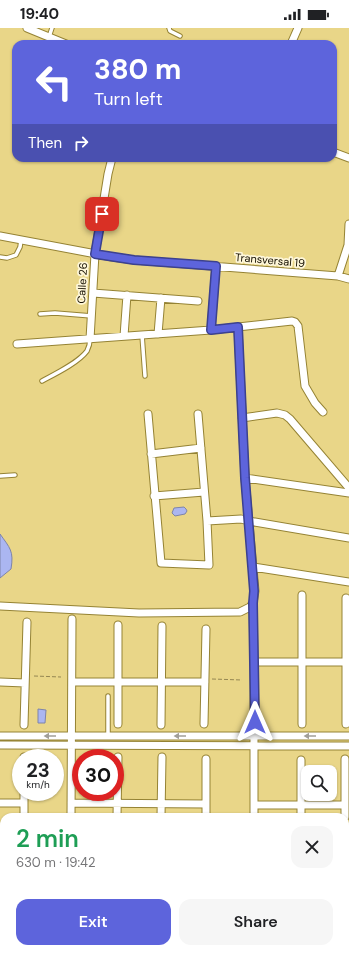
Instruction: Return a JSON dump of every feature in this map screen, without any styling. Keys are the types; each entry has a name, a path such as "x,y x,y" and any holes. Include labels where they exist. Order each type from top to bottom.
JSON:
{"street":[{"path":"27,28 56,40"},
{"path":"293,40 298,28"},
{"path":"337,154 349,158"},
{"name":"Calle 26","path":"90,339 95,254 111,162"},
{"path":"338,276 348,245 349,224"},
{"name":"Transversal 19","path":"0,236 134,260 338,276 349,279"},
{"path":"211,330 216,266"},
{"path":"93,292 198,301"},
{"path":"124,336 127,295"},
{"path":"158,334 161,298"},
{"path":"16,344 211,330 292,321 298,326 305,386 315,403 323,412"},
{"path":"238,327 245,478 254,591 254,813"},
{"path":"242,418 277,413 285,415 349,488"},
{"path":"148,414 161,563 209,565 207,521 198,414"},
{"path":"151,454 201,448"},
{"path":"245,478 349,492"},
{"path":"154,496 204,492"},
{"path":"207,521 241,518 249,521 349,538"},
{"path":"253,567 349,582"},
{"path":"302,595 302,724"},
{"path":"346,598 348,662 346,724"},
{"path":"0,606 139,613 240,612 250,608 253,603"},
{"path":"71,813 72,619"},
{"path":"24,725 27,622"},
{"path":"118,625 118,724"},
{"path":"161,725 162,626"},
{"path":"204,724 206,629"},
{"path":"254,662 348,662"},
{"path":"0,682 25,679"},
{"path":"72,682 205,682"},
{"path":"0,736 349,736"},
{"path":"0,745 349,746"},
{"path":"161,813 162,757"},
{"path":"206,759 206,813"},
{"path":"345,759 345,813"},
{"path":"301,813 302,760"},
{"path":"0,803 24,803 24,813"},
{"path":"71,803 206,804"},
{"path":"117,813 118,804"},
{"path":"254,805 344,805"}],"lane":[{"path":"49,37 52,28"},
{"path":"169,28 170,31 180,36"},
{"path":"0,257 7,258 16,255 22,240"},
{"path":"40,314 55,313 92,316"},
{"path":"142,335 145,376"},
{"path":"42,381 66,368 80,358 87,351 90,339"},
{"path":"0,476 15,475"},
{"path":"108,696 108,736"}],"path":[{"path":"25,679 61,677"},
{"path":"205,682 213,679 242,680"}],"water":[{"path":"184,507 187,511 185,514 175,516 172,513 174,508"},
{"path":"0,534 9,546 12,558 11,569 0,578"},
{"path":"38,709 46,710 45,723 38,723"}],"route":[{"path":"102,214 95,254 134,260 216,266 211,330 238,327 245,478 254,591 255,722"}]}
